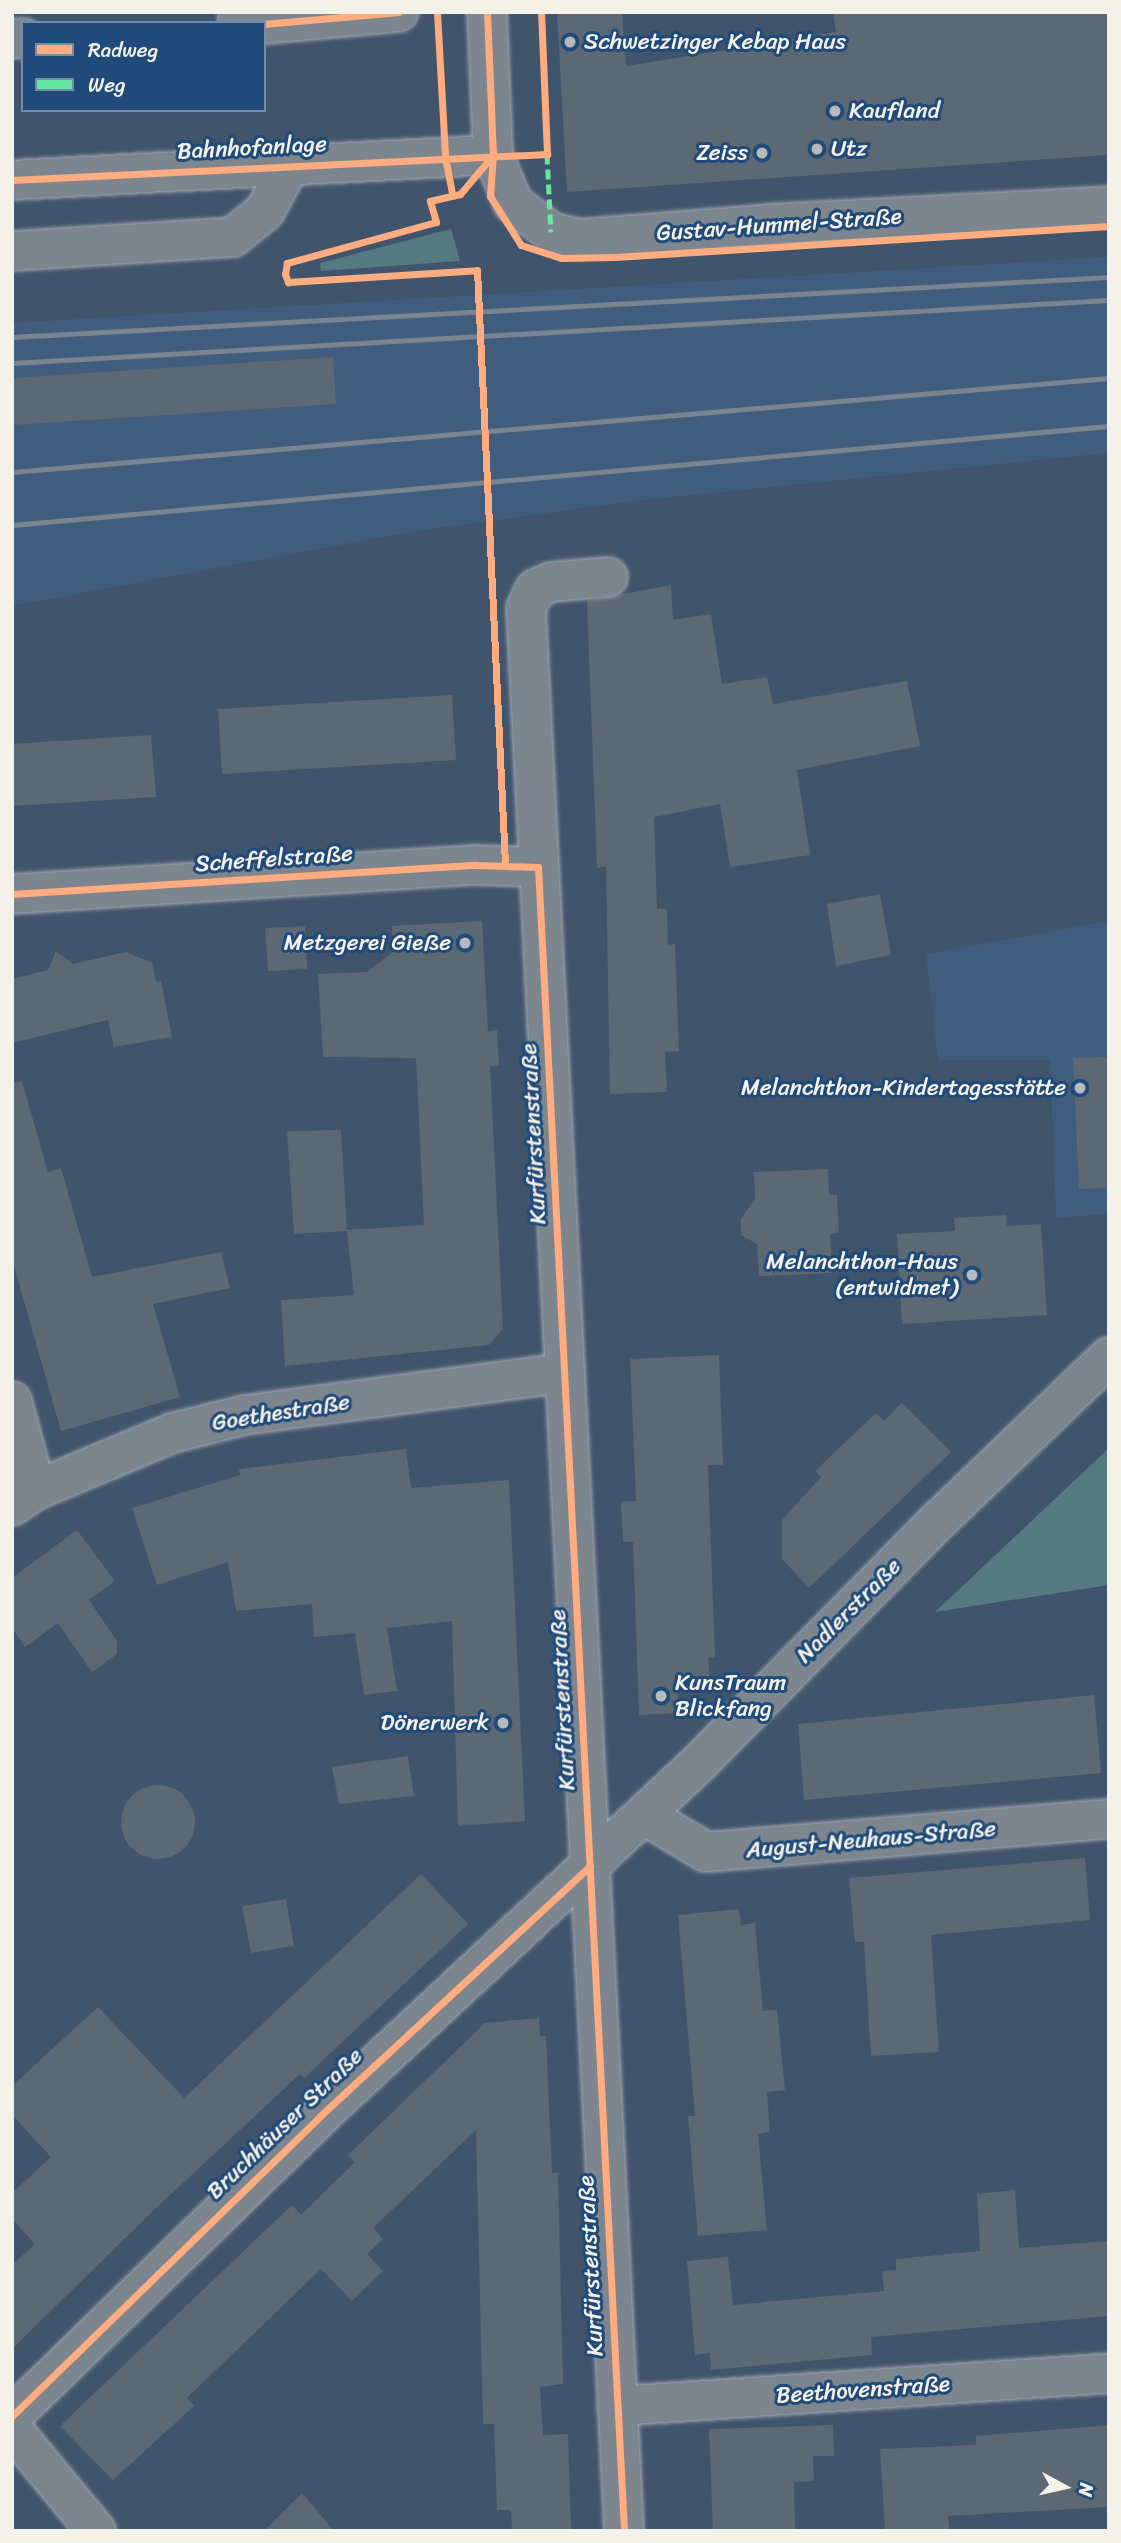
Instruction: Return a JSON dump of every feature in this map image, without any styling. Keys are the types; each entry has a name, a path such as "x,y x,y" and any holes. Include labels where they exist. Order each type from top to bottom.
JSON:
{"street":[{"path":"266,24 398,12"},
{"path":"487,12 493,155"},
{"name":"Bahnhofanlage","path":"12,180 493,155"},
{"name":"Gustav-Hummel-Straße","path":"493,155 513,203 551,232 579,239 768,223 1109,206"},
{"path":"12,251 233,237 265,211 290,165"},
{"name":"Kurfürstenstraße","path":"608,577 551,582 536,589 526,608 624,2531"},
{"name":"Scheffelstraße","path":"12,894 475,865 538,867"},
{"name":"Nadlerstraße","path":"590,1866 939,1520 1109,1357"},
{"name":"Goethestraße","path":"24,1498 172,1433 244,1415 565,1373"},
{"path":"12,1401 24,1498"},
{"name":"August-Neuhaus-Straße","path":"644,1815 706,1852 1109,1819"},
{"name":"Bruchhäuser Straße","path":"12,2416 319,2117 590,1866"},
{"name":"Beethovenstraße","path":"617,2406 1109,2373"},
{"path":"12,2429 96,2531"}],"shaded area":[{"path":"1109,257 1109,453 642,500 409,532 12,606 12,323"},
{"name":"Melanchthon-Kindertagesstätte","path":"1109,921 1109,1214 1056,1218 1050,1060 938,1060 926,954"}],"green space":[{"path":"451,229 460,261 321,271 320,263"},
{"path":"1109,1448 1109,1585 935,1612"}],"building":[{"name":"Kaufland","path":"557,12 622,12 626,66 836,32 833,12 1109,12 1109,155 567,192"},
{"path":"333,357 336,404 12,425 12,378"},
{"path":"671,585 673,620 711,614 722,684 767,677 773,704 907,681 920,746 797,770 810,855 730,867 720,804 654,817 657,909 667,909 668,945 675,944 679,1051 665,1052 667,1092 610,1094 606,866 597,868 587,601"},
{"path":"452,695 456,760 222,774 218,709"},
{"path":"151,735 156,797 12,806 12,744"},
{"path":"880,894 891,955 836,966 827,904"},
{"path":"482,921 488,1031 497,1030 499,1066 490,1066 503,1329 489,1345 285,1366 281,1300 354,1295 347,1231 294,1234 287,1131 341,1130 347,1230 424,1225 416,1058 323,1057 318,974 367,972 393,952 392,926"},
{"path":"305,926 307,969 268,971 265,928"},
{"path":"56,951 73,964 126,952 152,963 156,982 161,981 172,1037 114,1047 108,1020 12,1043 12,979 48,970"},
{"path":"1109,1057 1109,1188 1079,1189 1073,1058"},
{"path":"22,1081 48,1172 61,1168 92,1277 221,1252 230,1288 153,1304 180,1397 61,1431 12,1259 12,1083"},
{"path":"828,1169 829,1195 837,1195 839,1233 830,1234 832,1273 759,1276 757,1244 741,1235 741,1219 755,1198 754,1172"},
{"name":"Melanchthon-Haus (entwidmet)","path":"1006,1215 1007,1226 1041,1224 1047,1315 902,1324 897,1234 955,1231 954,1218"},
{"path":"719,1355 723,1465 708,1465 715,1658 708,1658 710,1681 677,1683 679,1713 639,1715 633,1542 623,1542 621,1502 636,1501 630,1359"},
{"path":"902,1403 951,1452 809,1588 782,1559 782,1520 821,1477 815,1471 876,1413 884,1421"},
{"path":"406,1449 411,1488 509,1480 525,1821 458,1826 452,1621 387,1628 397,1691 364,1695 355,1633 314,1637 312,1604 236,1611 228,1562 157,1585 132,1508 240,1475 239,1469"},
{"path":"77,1530 115,1581 89,1600 117,1641 117,1654 92,1672 58,1623 25,1647 12,1628 12,1578"},
{"path":"1094,1695 1101,1773 804,1800 798,1724"},
{"path":"408,1756 414,1796 339,1804 332,1767"},
{"path":"158,1785 172,1788 184,1796 192,1808 195,1822 192,1836 184,1848 172,1856 158,1859 144,1856 132,1848 124,1836 121,1822 124,1808 132,1796 144,1788"},
{"path":"1085,1858 1090,1920 931,1935 939,2052 871,2056 864,1942 855,1942 849,1878"},
{"path":"421,1874 468,1924 304,2078 300,2074 156,2208 12,2349 12,2265 35,2244 12,2219 12,2193 51,2157 12,2115 12,2086 98,2007 184,2098"},
{"path":"286,1899 294,1946 251,1953 242,1906"},
{"path":"739,1909 741,1925 755,1923 763,2011 777,2010 785,2090 767,2092 770,2132 758,2134 767,2230 698,2236 688,2116 695,2116 678,1915"},
{"path":"539,2018 540,2036 546,2036 552,2173 558,2173 563,2384 540,2387 543,2435 568,2434 571,2529 512,2531 511,2510 497,2510 494,2424 483,2424 476,2130 373,2228 383,2239 367,2254 383,2271 352,2301 321,2269 187,2398 194,2406 113,2480 60,2426 292,2205 301,2215 355,2162 348,2155 485,2023"},
{"path":"1015,2190 1019,2248 1109,2241 1109,2316 871,2337 872,2355 711,2370 710,2353 695,2355 687,2261 728,2257 733,2305 884,2291 882,2271 896,2270 896,2259 980,2251 977,2194"},
{"path":"833,2425 834,2456 813,2456 814,2481 794,2482 795,2531 713,2531 709,2429"},
{"path":"1109,2425 1109,2507 948,2516 950,2531 885,2531 880,2449 976,2445 976,2436"},
{"path":"302,2493 334,2531 264,2531"}],"railway":[{"path":"12,337 1109,277"},
{"path":"12,363 1109,300"},
{"path":"12,472 1109,378"},
{"path":"12,525 1109,426"}],"marked path":[{"path":"547,154 551,232"}],"cycle path":[{"path":"266,24 398,12"},
{"path":"437,12 445,157 452,194"},
{"path":"487,12 493,155 490,196 521,245 561,258 615,257 1109,226"},
{"path":"12,180 547,154 541,12"},
{"path":"493,155 460,194 430,201 436,222 287,263 285,274 288,282 477,270 505,864"},
{"path":"12,894 475,865 538,867 624,2531"},
{"path":"12,2416 319,2117 590,1866"}],"place":[{"name":"Schwetzinger Kebap Haus","path":"570,42"},
{"name":"Kaufland","path":"835,111"},
{"name":"Utz","path":"817,149"},
{"name":"Zeiss","path":"762,153"},
{"name":"Metzgerei Gieße","path":"465,943"},
{"name":"Melanchthon-Kindertagesstätte","path":"1080,1088"},
{"name":"Melanchthon-Haus (entwidmet)","path":"972,1275"},
{"name":"KunsTraum Blickfang","path":"661,1696"},
{"name":"Dönerwerk","path":"503,1723"}]}
